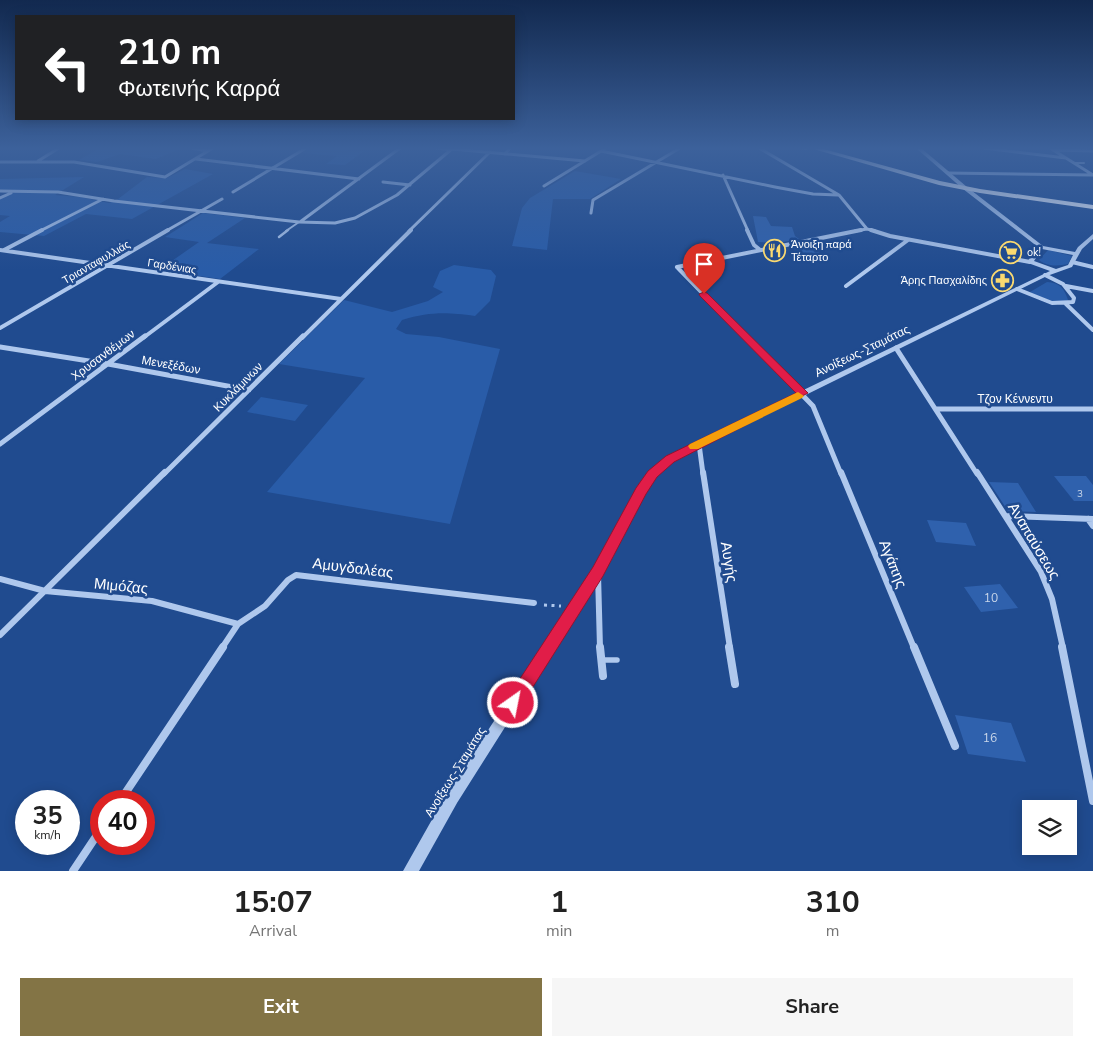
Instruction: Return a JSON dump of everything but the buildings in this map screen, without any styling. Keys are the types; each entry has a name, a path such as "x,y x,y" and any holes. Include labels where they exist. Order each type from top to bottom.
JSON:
{"main road":[{"path":"969,189 1093,207"}],"street":[{"path":"234,192 239,189"},
{"path":"299,222 346,189"},
{"path":"0,192 58,192 299,222 335,223 355,218 405,189"},
{"name":"Κυκλάμινων","path":"0,635 453,189"},
{"path":"592,213 593,200 612,189"},
{"path":"730,189 754,245 759,249 867,229 908,240 1030,262 1056,271"},
{"path":"788,189 839,195"},
{"path":"828,189 839,195 867,229"},
{"path":"966,189 1041,247 1076,254"},
{"path":"0,198 14,191"},
{"path":"1,251 104,199"},
{"name":"Τριανταφυλλιάς","path":"0,328 222,199"},
{"path":"1093,236 1083,244 1072,262 1093,267"},
{"path":"846,286 908,240"},
{"path":"1030,262 1041,247"},
{"name":"Αγάπης","path":"759,249 677,267 803,393 813,406 955,746"},
{"name":"Γαρδένιας","path":"1,251 341,299"},
{"name":"Ανοίξεως-Σταμάτας","path":"411,871 452,798 598,572 652,474 670,459 699,444 1045,275 1070,266 1072,262"},
{"path":"1017,289 1048,302 1066,304 1074,300 1066,286 1058,280 1045,275"},
{"name":"Χρυσανθέμων","path":"0,444 218,282"},
{"path":"1066,286 1093,290"},
{"path":"1066,304 1093,330"},
{"name":"Μενεξέδων","path":"0,347 108,364 249,390"},
{"name":"Αναπαύσεως","path":"896,348 1041,572 1052,599 1092,796"},
{"name":"Τζον Κέννεντυ","path":"936,409 1093,409"},
{"name":"Αυγής","path":"699,444 735,684"},
{"path":"1006,516 1090,519 1093,526"},
{"path":"598,572 598,632 603,676"},
{"name":"Αμυγδαλέας","path":"127,790 238,624 265,606 288,580 296,575 534,603"},
{"name":"Μιμόζας","path":"0,578 45,591 152,601 238,624"},
{"path":"73,871 90,846"}],"lane":[{"path":"279,237 299,222"},
{"path":"602,660 617,660"}],"path":[{"path":"534,603 575,608"}],"shaded area":[{"path":"0,189 65,189 55,195 80,197 109,203 132,189 187,189 132,219 86,214 44,236 0,232 0,222 10,216 0,215 0,199 19,190"},
{"path":"546,189 606,189 590,199 553,199 547,250 512,246 522,208 530,198"},
{"path":"203,213 245,218 207,243 259,249 220,279 159,270 199,242 165,237"},
{"path":"1048,250 1072,256 1068,264 1049,265 1039,260"},
{"path":"454,265 491,270 496,276 490,301 475,316 446,313 421,315 402,320 396,329 406,334 439,337 500,349 450,524 267,492 365,378 279,364 344,300 392,312 428,301 443,292 433,287 440,271"},
{"path":"1047,282 1061,287 1068,300 1053,301 1030,292"},
{"path":"261,397 308,405 295,421 247,412"}],"slow traffic":[{"path":"694,446 798,396"}],"place":[{"name":"Άνοιξη παρά Τέταρτο","path":"775,250"},
{"name":"ok!","path":"1011,252"},
{"name":"Άρης Πασχαλίδης","path":"1003,280"}],"route":[{"path":"513,703 598,572 652,474 670,459 803,393 704,294"}]}
